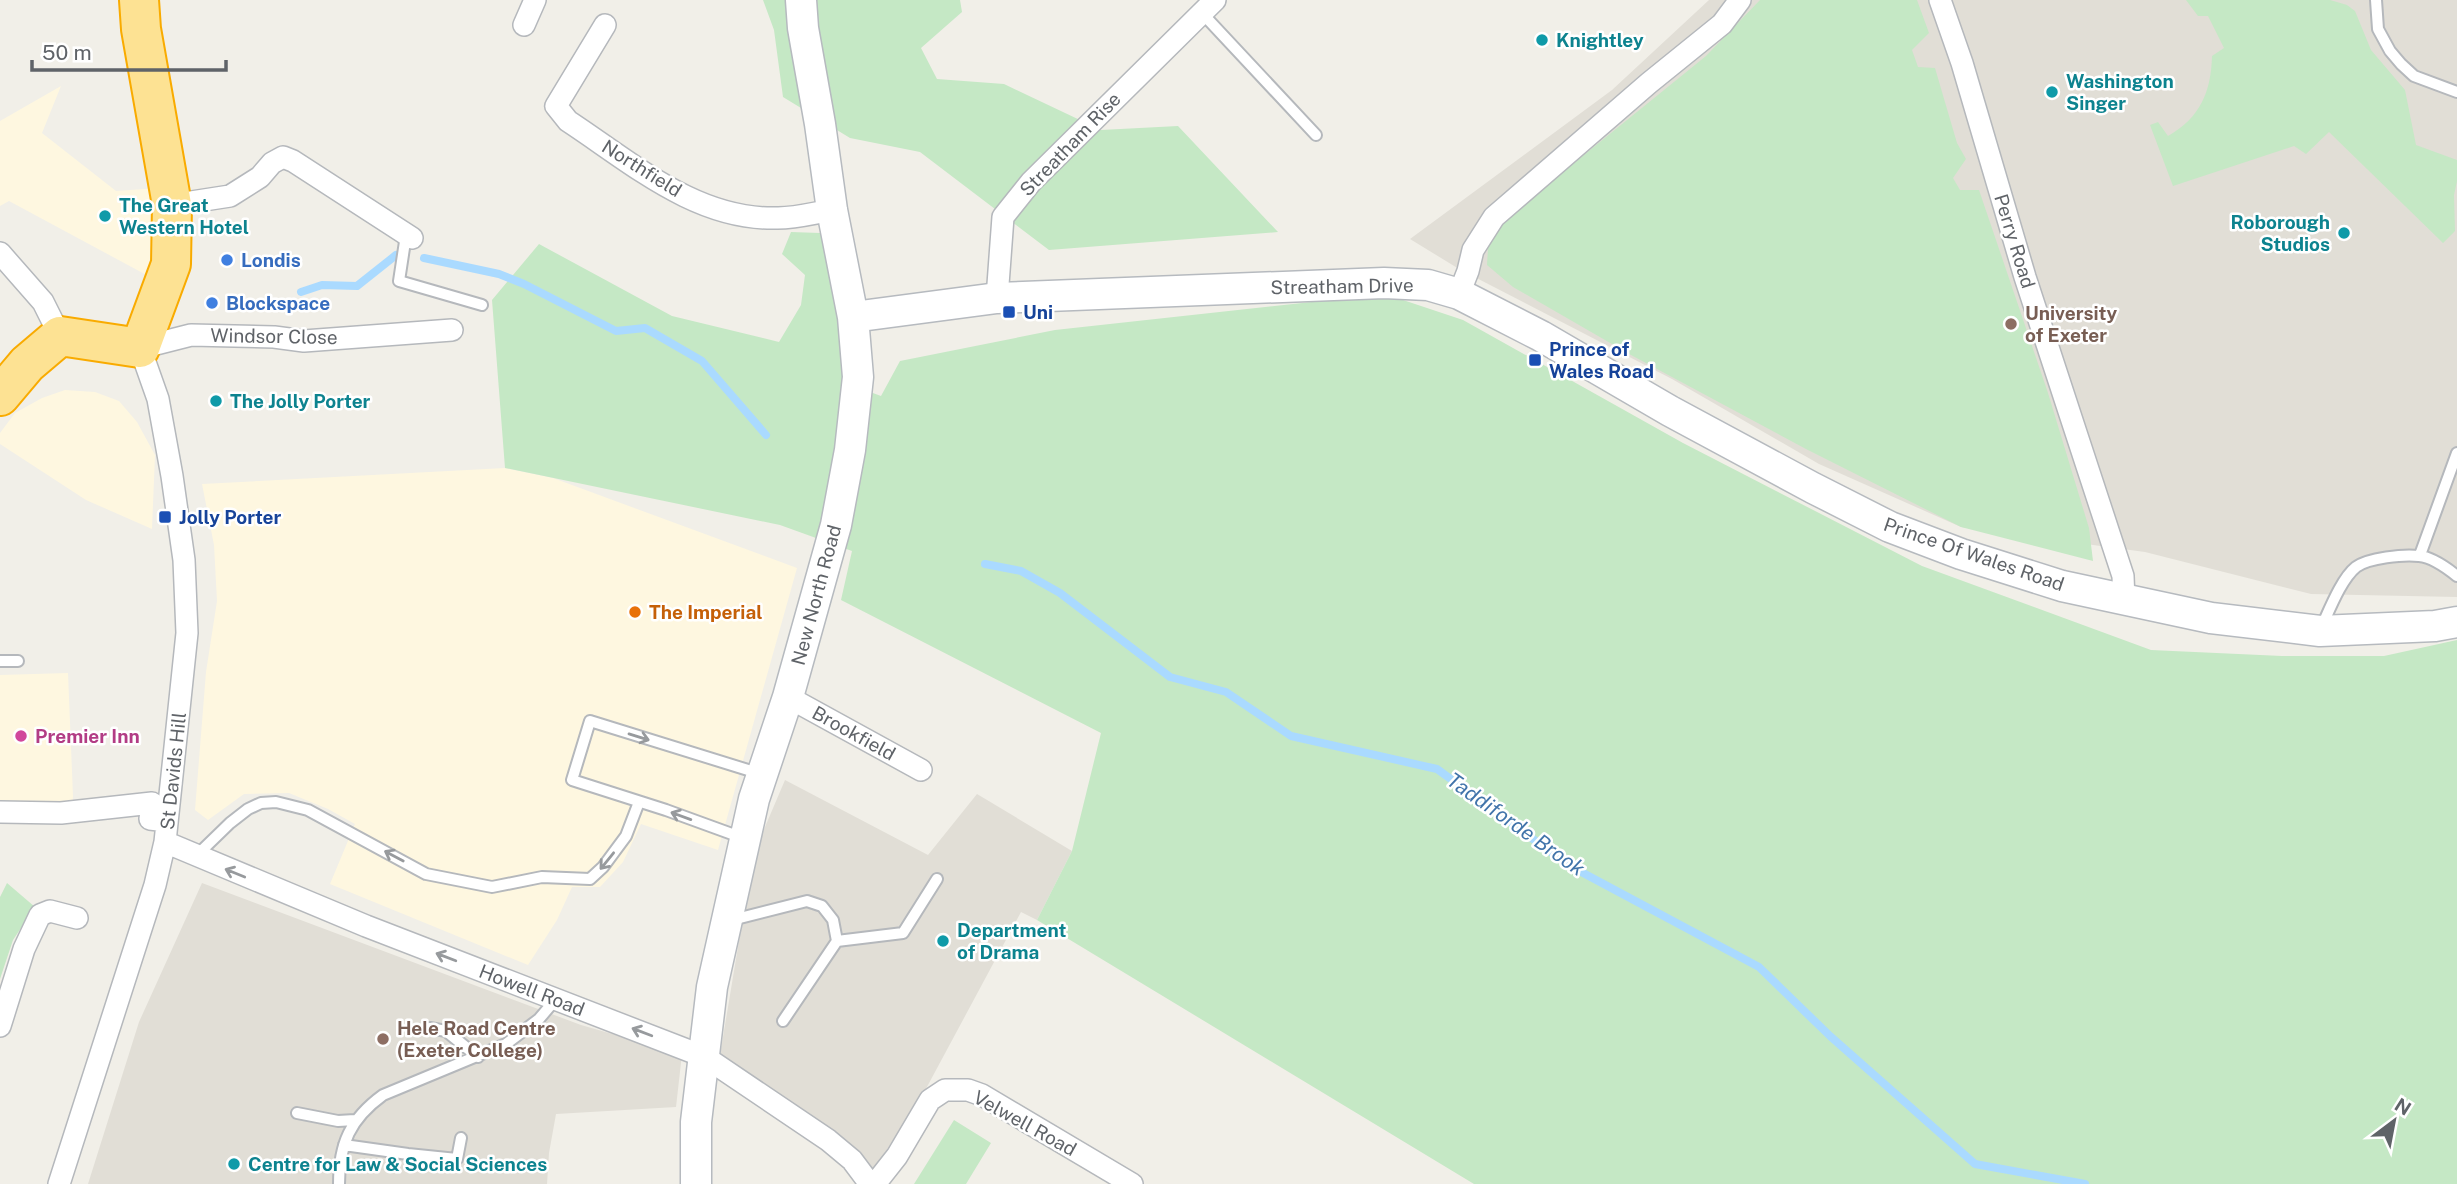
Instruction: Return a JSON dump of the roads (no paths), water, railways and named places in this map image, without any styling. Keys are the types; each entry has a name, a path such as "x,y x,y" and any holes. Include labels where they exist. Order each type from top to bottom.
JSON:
{"highway":[{"path":"0,396 27,364 60,336 140,348 171,264 172,205 139,6"}],"street":[{"path":"524,25 536,0"},
{"name":"New North Road","path":"696,1184 696,1122 712,987 761,774 788,697 836,525 850,450 858,377 853,317 831,210 820,124 803,28 802,0"},
{"path":"1459,294 1473,250 1494,217 1649,83 1722,24 1740,0"},
{"name":"Perry Road","path":"1940,0 1962,63 2025,277 2123,576 2124,601"},
{"name":"Streatham Rise","path":"997,298 1003,217 1031,182 1200,8"},
{"name":"Northfield","path":"605,25 556,106 568,121 671,190 722,212 778,218 831,210"},
{"path":"172,205 230,196 260,177 272,163 283,156 409,236"},
{"path":"0,253 43,302 60,336"},
{"name":"Streatham Drive","path":"853,317 997,298 1165,290 1406,283 1428,285 1459,294"},
{"name":"Prince Of Wales Road","path":"1459,294 1542,336 1670,411 1889,527 1961,554 2062,586 2211,618 2320,631 2435,626 2457,622"},
{"name":"Windsor Close","path":"140,348 191,335 274,337 304,341 452,330"},
{"name":"St Davids Hill","path":"59,1184 155,886 165,842 187,633 184,560 173,476 158,399 140,348"},
{"name":"Brookfield","path":"788,697 920,770"},
{"path":"0,812 61,813 152,803 150,819 167,821"},
{"name":"Howell Road","path":"165,842 195,857 366,926 705,1056 828,1140 852,1160 873,1184"},
{"path":"0,1026 24,949 40,915 50,911 77,918"},
{"name":"Velwell Road","path":"873,1184 897,1156 930,1100 945,1090 959,1089 982,1095 1132,1184"}],"lane":[{"path":"2376,0 2378,29 2395,57 2414,76 2457,92"},
{"path":"1200,8 1316,135"},
{"path":"409,236 399,281 482,305"},
{"path":"2420,555 2457,453"},
{"path":"2320,631 2335,599 2356,568 2374,558 2420,555 2457,576"},
{"path":"0,661 18,661"},
{"path":"745,839 572,780 590,722 761,774"},
{"path":"195,857 248,809 261,803 276,802 308,810 426,874 492,887 542,877 590,879 626,836 639,802"},
{"path":"837,941 903,933 937,879"},
{"path":"726,922 807,901 822,906 833,920 837,941 783,1021"},
{"path":"339,1184 339,1162 344,1145 355,1120 366,1107 383,1095 506,1044 539,1019 556,999"},
{"path":"430,1028 452,1035 478,1057"},
{"path":"297,1113 338,1121 355,1120"},
{"path":"344,1145 457,1159 461,1138"}],"waterway":[{"name":"Taddiforde Brook","path":"301,292 322,285 357,286 396,255"},
{"name":"Taddiforde Brook","path":"424,258 499,274 616,331 645,328 702,361 766,435"},
{"name":"Taddiforde Brook","path":"985,564 1021,571 1060,593 1170,677 1226,692 1291,736 1437,769 1570,866 1759,967 1830,1036 1975,1164 2085,1184"}],"place":[{"name":"Knightley","path":"1542,40"},
{"name":"Washington Singer","path":"2052,92"},
{"name":"The Great Western Hotel","path":"105,216"},
{"name":"Roborough Studios","path":"2344,233"},
{"name":"Londis","path":"227,260"},
{"name":"Blockspace","path":"212,303"},
{"name":"Uni","path":"1009,312"},
{"name":"University of Exeter","path":"2011,324"},
{"name":"Prince of Wales Road","path":"1535,360"},
{"name":"The Jolly Porter","path":"216,401"},
{"name":"Jolly Porter","path":"165,517"},
{"name":"The Imperial","path":"635,612"},
{"name":"Premier Inn","path":"21,736"},
{"name":"Department of Drama","path":"943,941"},
{"name":"Hele Road Centre (Exeter College)","path":"383,1039"},
{"name":"Centre for Law & Social Sciences","path":"234,1164"}]}
